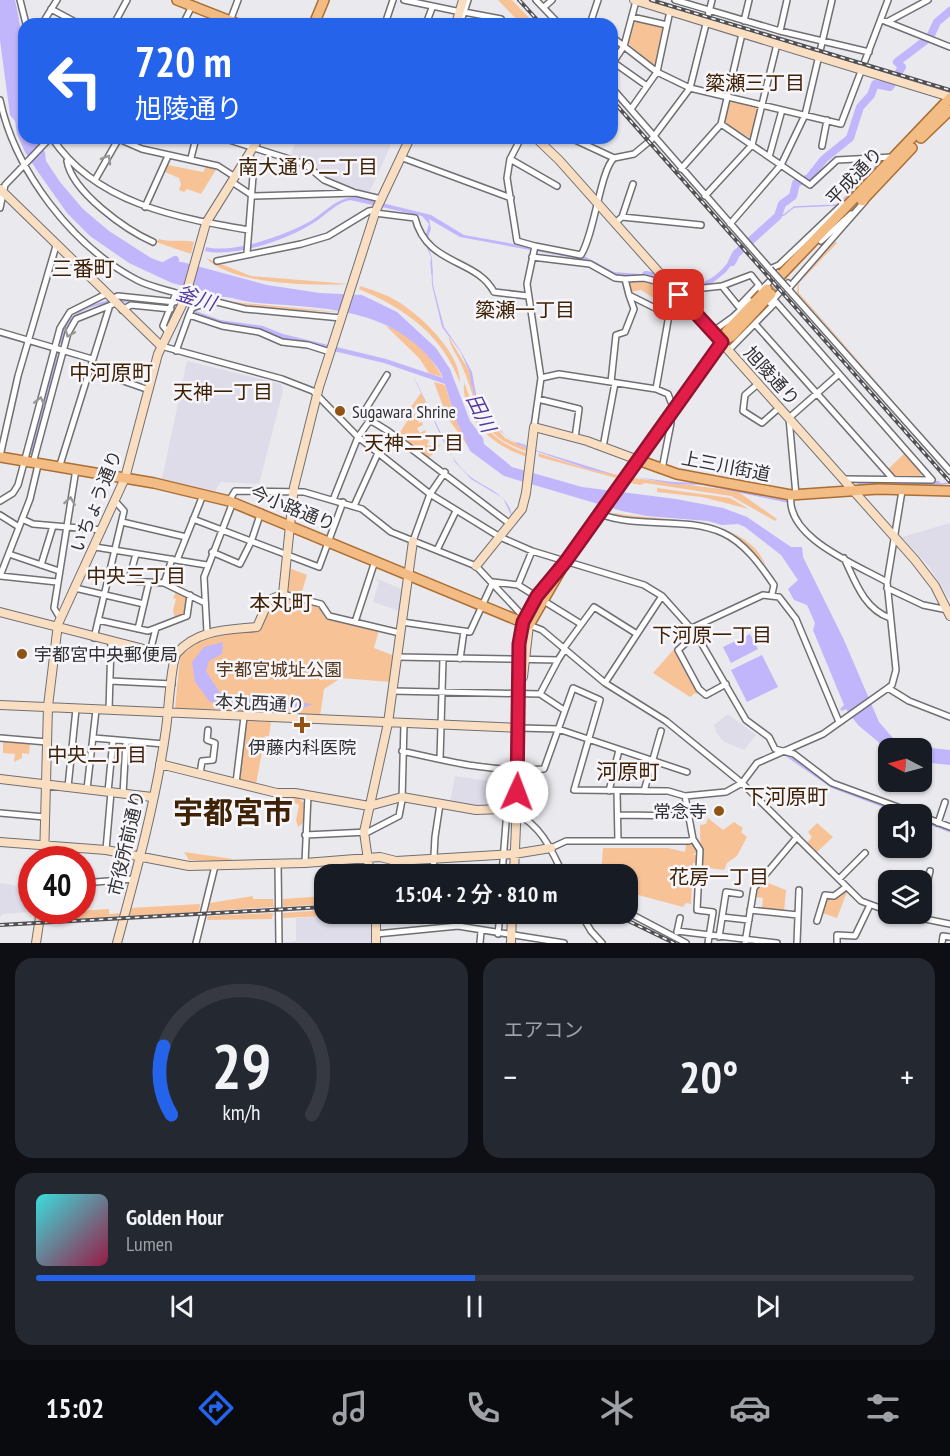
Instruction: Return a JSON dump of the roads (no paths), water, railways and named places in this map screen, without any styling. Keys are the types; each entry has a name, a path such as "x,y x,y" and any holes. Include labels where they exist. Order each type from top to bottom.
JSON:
{"main road":[{"path":"177,0 224,18"},
{"path":"316,18 321,1"},
{"name":"平成通り","path":"784,282 950,97"},
{"name":"平成通り","path":"784,282 824,245 950,110"},
{"path":"526,623 540,598 638,460 726,347 732,336 769,292"},
{"name":"今小路通り","path":"0,457 125,478 231,501 526,623"},
{"name":"上三川街道","path":"638,460 662,470 792,498 853,490 950,491"}],"street":[{"path":"20,0 24,18"},
{"path":"46,18 57,0"},
{"path":"117,18 127,0"},
{"path":"235,18 238,0"},
{"path":"387,18 393,0"},
{"path":"404,0 432,8 456,11"},
{"path":"455,18 461,0"},
{"path":"456,18 461,0"},
{"path":"462,18 468,0"},
{"path":"536,0 554,18"},
{"path":"544,7 552,0"},
{"path":"593,18 598,0"},
{"path":"618,55 624,46 635,0 950,97"},
{"path":"675,0 780,31 869,52"},
{"path":"584,144 614,158 634,154 654,137 690,88 712,0"},
{"path":"744,21 749,0"},
{"path":"780,31 787,0"},
{"path":"730,224 781,165 805,115 832,0"},
{"path":"618,42 657,72 690,88 841,123 869,52 885,21 888,0"},
{"path":"885,21 928,0"},
{"path":"186,18 192,6"},
{"path":"428,18 432,8"},
{"path":"51,9 68,18"},
{"path":"631,109 657,72 670,11"},
{"path":"464,12 496,18"},
{"path":"632,17 667,25"},
{"path":"885,21 950,47"},
{"path":"681,169 721,124 741,34"},
{"path":"705,196 752,145 777,44"},
{"path":"618,66 647,86"},
{"path":"618,94 681,169 950,471"},
{"path":"0,100 3,116 25,162 57,211 114,266 139,281 176,293 177,307"},
{"path":"769,157 782,110"},
{"path":"822,146 827,120"},
{"path":"721,124 810,185 837,160 894,157"},
{"path":"0,208 5,185 44,144"},
{"path":"55,144 68,161 83,189 103,210 128,230 153,242"},
{"path":"95,180 116,144"},
{"path":"132,144 168,156 188,160 191,158 218,166 253,196 356,193"},
{"path":"191,158 194,144"},
{"name":"いちょう通り","path":"45,845 48,706 60,618 95,547 125,478 161,346 177,307 187,293 206,223 256,144"},
{"path":"261,144 305,164 324,180 356,193 381,199"},
{"path":"283,594 294,490 317,394 376,211 408,144"},
{"path":"518,144 510,159 507,178 517,241 581,255 598,204 607,167 614,158"},
{"name":"旭陵通り","path":"542,144 759,383 894,537 929,578 949,612"},
{"path":"247,253 254,163 249,155"},
{"path":"145,207 168,156"},
{"path":"402,158 511,198"},
{"path":"510,159 557,186"},
{"path":"68,161 95,180 145,207 170,216 249,230"},
{"path":"770,269 779,265 883,170"},
{"path":"615,224 622,217 633,184"},
{"path":"2,191 110,301 161,346 282,379 317,394 324,405 358,437 430,494 500,537 532,551 644,585 662,596 692,628 746,720 769,737 775,749 794,754 832,783 889,804"},
{"path":"726,347 867,199 824,245"},
{"path":"217,261 247,253 301,244 328,236 369,212 376,211 415,218 419,234 447,260 486,278 494,292 528,296"},
{"path":"622,217 701,225"},
{"path":"727,319 733,317 779,272 810,239 812,233"},
{"path":"0,457 28,341 56,246"},
{"path":"476,567 522,508 527,491 541,378 527,284 534,246"},
{"path":"532,257 590,264 615,279 644,278 659,282 664,278"},
{"path":"679,295 685,290 722,286 751,276 759,285 712,332"},
{"path":"603,447 613,382 616,335 625,332 634,309 625,279"},
{"path":"722,286 739,307"},
{"path":"629,295 669,315 656,389"},
{"path":"58,349 76,319 118,296 177,307"},
{"path":"57,582 0,576 2,564 9,554 22,519 58,349 60,328 70,312 110,301"},
{"path":"59,468 110,301"},
{"path":"176,351 192,308 213,301 245,309 342,316"},
{"path":"726,347 776,302 932,480 843,479"},
{"path":"122,310 131,304 177,307"},
{"path":"189,315 222,326 259,332 282,342 331,349"},
{"path":"754,324 893,479"},
{"path":"0,332 92,359"},
{"path":"89,369 149,390"},
{"path":"541,378 560,374 656,389 668,394 671,402"},
{"path":"839,374 789,418 792,498 807,536 923,605 949,612"},
{"path":"387,375 362,415 445,472 510,524"},
{"path":"759,383 745,394 743,411 762,423 780,407"},
{"path":"538,399 579,409 575,438"},
{"path":"333,500 358,437 370,420"},
{"path":"662,470 671,423"},
{"name":"上三川街道","path":"534,427 575,438 638,460"},
{"path":"354,506 388,431"},
{"path":"0,501 16,490 32,464"},
{"path":"60,618 53,612 76,469"},
{"path":"368,864 364,832 388,723 413,541 430,494 445,472"},
{"path":"207,632 204,577 235,490 294,490 343,502 366,512 386,530 476,567 493,582 526,623 520,694 514,864"},
{"path":"402,751 475,767 517,771 544,769 573,688 600,699 574,789 644,791 686,796 726,792 742,783 757,763 823,734 892,685 896,670 887,585 902,490"},
{"path":"164,583 204,494"},
{"path":"94,638 124,511 115,501"},
{"path":"193,519 319,567 343,502"},
{"path":"437,550 456,511"},
{"path":"212,552 240,564 251,542 261,512"},
{"path":"600,514 646,523 710,529 724,534 760,564 774,585 772,594"},
{"path":"0,515 19,527"},
{"path":"22,519 33,524 102,530"},
{"path":"122,522 186,537"},
{"path":"41,565 53,526"},
{"path":"95,547 207,565"},
{"path":"518,585 532,551"},
{"path":"9,554 59,571"},
{"path":"129,579 136,554"},
{"path":"844,558 868,604 881,615 890,618"},
{"path":"355,622 376,560"},
{"path":"109,574 164,583 205,603"},
{"path":"138,629 149,582"},
{"path":"493,582 518,585 581,624"},
{"path":"402,622 470,632 493,582"},
{"path":"75,588 144,604"},
{"path":"0,612 111,643 175,657 192,640 207,632 257,627 269,600 283,594 317,602 322,606 326,615 400,633"},
{"path":"692,628 763,595 772,594 783,600 796,619 842,720"},
{"path":"98,620 148,631 187,616 190,595"},
{"path":"605,683 662,596"},
{"path":"540,694 564,648 594,607 638,634"},
{"path":"526,623 542,630 605,683 666,721 742,783 861,901 878,907"},
{"path":"150,652 156,628"},
{"path":"460,659 464,631"},
{"path":"696,634 678,650 699,689 706,695 726,684"},
{"path":"109,710 111,643"},
{"name":"市役所前通り","path":"117,943 141,855 160,764 175,657"},
{"path":"397,657 558,660"},
{"path":"440,759 443,659"},
{"path":"110,681 172,684"},
{"path":"888,688 909,701 950,717"},
{"path":"392,691 540,694 564,710"},
{"name":"本丸西通り","path":"0,705 520,728"},
{"path":"68,787 76,709"},
{"path":"87,789 96,710"},
{"path":"236,783 244,717"},
{"path":"305,835 364,832 399,816 402,797 404,724"},
{"path":"520,728 558,729 687,772"},
{"path":"200,774 202,761 213,760 215,743 207,740 208,730"},
{"path":"644,791 662,731"},
{"path":"0,738 47,742"},
{"path":"94,738 164,744"},
{"path":"106,850 113,740"},
{"path":"123,794 126,742"},
{"path":"609,791 619,750"},
{"path":"160,764 277,793 308,795 369,806 402,797 476,810 507,810 531,821 551,848 558,864"},
{"path":"0,779 152,797"},
{"path":"617,791 618,841"},
{"path":"305,862 308,795"},
{"path":"686,796 693,839 700,850 697,910 713,912 708,943"},
{"path":"938,823 945,802"},
{"path":"433,864 440,804"},
{"path":"503,864 507,810"},
{"path":"0,813 45,817"},
{"path":"618,815 690,816"},
{"path":"932,821 950,827"},
{"path":"745,941 754,888 796,837"},
{"path":"0,842 106,850 141,855 177,865 215,866 380,857 396,861 433,859 514,854 551,848 566,841 689,841 693,839"},
{"path":"839,879 865,853"},
{"path":"278,863 279,943"},
{"path":"196,943 215,866"},
{"path":"96,882 134,879"},
{"path":"817,921 825,895 834,896 846,887"},
{"path":"798,943 799,890"},
{"path":"719,937 726,892 740,894"},
{"path":"837,943 837,935 855,936 870,905"},
{"path":"750,910 798,915"},
{"path":"638,917 677,934 777,943"},
{"path":"722,917 748,920"},
{"path":"677,934 680,918"},
{"path":"932,919 950,924"},
{"path":"36,943 39,924"},
{"path":"376,924 376,943"},
{"path":"498,934 499,924"},
{"path":"511,940 512,924"},
{"path":"587,924 602,943"},
{"path":"376,934 458,926 498,934 511,940 564,943"},
{"path":"480,943 481,931"},
{"path":"677,934 686,943"},
{"path":"942,943 943,936 950,937"}],"waterway":[{"path":"732,262 736,254 778,216 782,204 793,196 796,183 809,178 824,159 850,138 860,107 871,95 875,84 890,87 902,67 897,62 930,37 937,22 950,11"},
{"path":"778,216 784,215 794,207 838,205 879,163"},
{"path":"162,267 175,260"},
{"path":"431,261 432,274"},
{"path":"646,275 689,284"},
{"name":"田川","path":"471,375 472,385"},
{"name":"田川","path":"486,416 494,426"},
{"path":"517,443 529,447"},
{"path":"941,484 950,483"},
{"path":"784,752 833,786 881,804"},
{"path":"932,823 950,830"}],"tunnel":[{"path":"771,294 784,280"}],"railway":[{"path":"519,0 536,18"},
{"path":"651,0 950,90"},
{"path":"618,107 950,482"},
{"path":"0,925 314,908"},
{"path":"635,924 674,943"}],"place":[{"name":"Sugawara Shrine","path":"340,411"},
{"name":"宇都宮中央郵便局","path":"22,654"},
{"name":"伊藤内科医院","path":"302,725"},
{"name":"常念寺","path":"719,811"}],"district":[{"name":"簗瀬三丁目","path":"755,83"},
{"name":"南大通り二丁目","path":"308,167"},
{"name":"三番町","path":"83,268"},
{"name":"簗瀬一丁目","path":"525,310"},
{"name":"中河原町","path":"111,372"},
{"name":"天神一丁目","path":"223,392"},
{"name":"天神二丁目","path":"414,443"},
{"name":"中央三丁目","path":"136,576"},
{"name":"本丸町","path":"281,602"},
{"name":"下河原一丁目","path":"712,635"},
{"name":"中央二丁目","path":"97,755"},
{"name":"河原町","path":"628,771"},
{"name":"下河原町","path":"786,796"},
{"name":"宇都宮市","path":"233,811"},
{"name":"花房一丁目","path":"719,877"}],"water label":[{"name":"釜川","path":"196,298"}],"park label":[{"name":"宇都宮城址公園","path":"279,669"}]}
